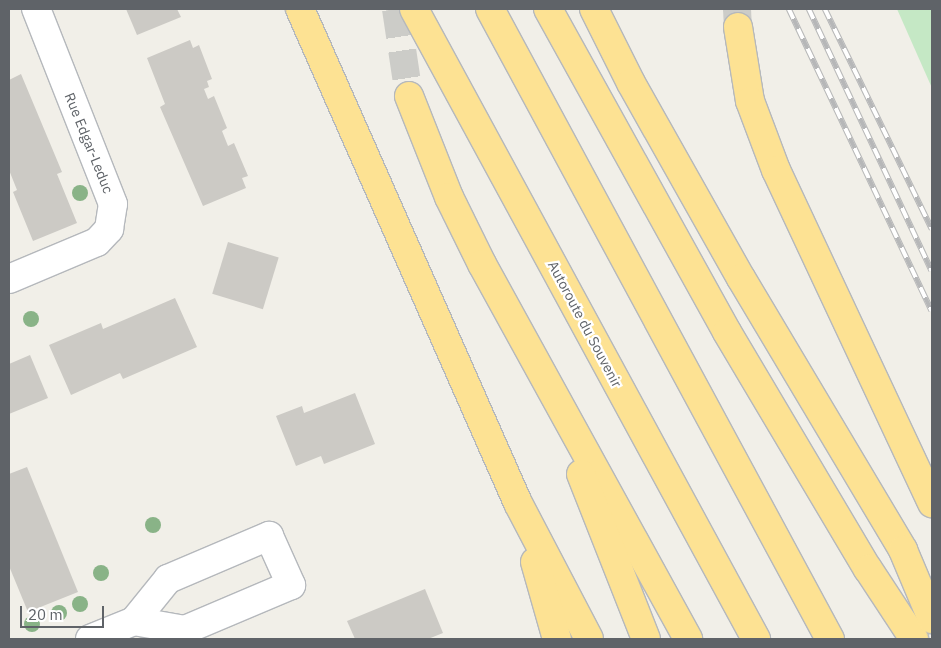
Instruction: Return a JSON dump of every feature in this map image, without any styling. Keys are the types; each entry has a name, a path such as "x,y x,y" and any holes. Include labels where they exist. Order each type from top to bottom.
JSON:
{"highway":[{"path":"300,9 518,503 589,639"},
{"name":"Autoroute du Souvenir","path":"414,9 756,639"},
{"path":"490,9 830,639"},
{"path":"548,9 723,324 868,569 914,639"},
{"path":"594,9 631,83 741,278 903,550 932,619"},
{"path":"738,27 748,94 776,170 932,503"},
{"path":"409,96 462,225 688,639"},
{"path":"542,372 646,639"},
{"path":"518,503 557,639"}],"street":[{"name":"Rue Edgar-Leduc","path":"9,280 97,242 109,229 113,204 36,9"},
{"path":"90,639 134,621 168,578 269,536 291,585 185,630 134,621"}],"green space":[{"path":"897,9 932,9 932,88"}],"building":[{"path":"126,9 177,9 181,17 137,35"},
{"path":"190,40 193,48 199,45 212,79 207,81 209,87 204,89 208,99 214,96 227,128 222,131 228,146 234,143 248,176 242,178 246,188 203,206 160,107 165,104 147,58"},
{"path":"21,74 62,172 57,174 77,223 33,241 13,192 17,190 9,170 9,80"},
{"path":"228,242 279,257 263,309 212,294"},
{"path":"175,298 197,347 123,379 120,373 71,395 49,345 101,323 103,329"},
{"path":"30,355 48,398 9,414 9,364"},
{"path":"355,393 375,444 324,464 321,456 296,466 276,416 302,406 304,413"},
{"path":"27,467 78,592 28,612 9,566 9,474"},
{"path":"425,589 443,633 428,639 355,639 347,621"}],"tunnel":[{"path":"396,9 409,96"},
{"path":"737,9 738,27"}],"railway":[{"path":"789,9 932,311"},
{"path":"809,9 932,271"},
{"path":"825,9 932,229"}]}
